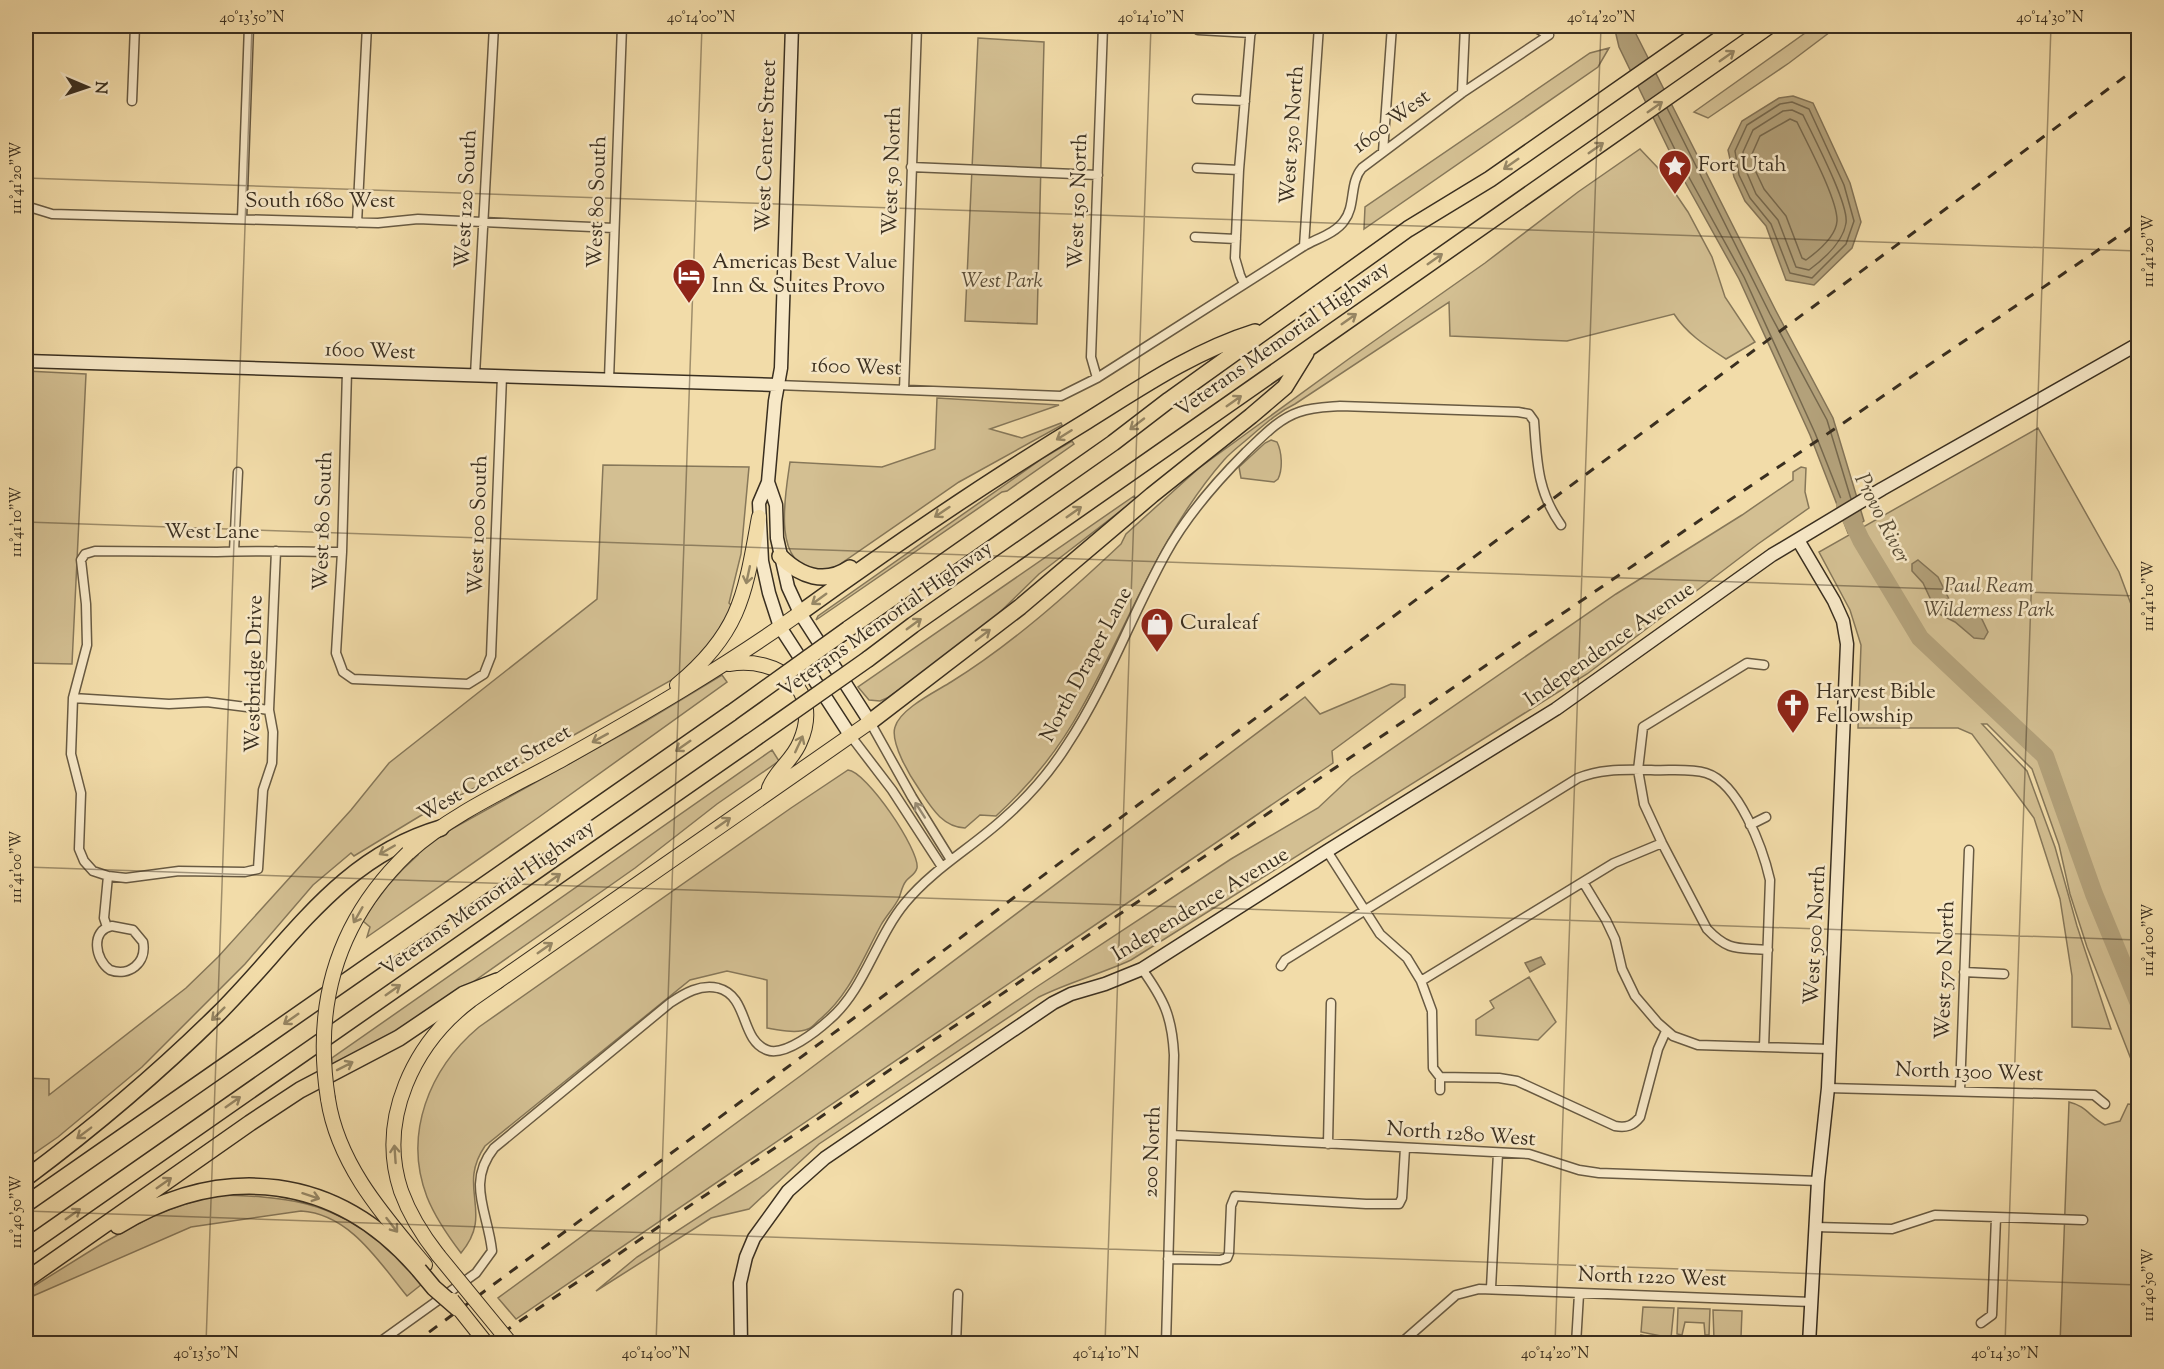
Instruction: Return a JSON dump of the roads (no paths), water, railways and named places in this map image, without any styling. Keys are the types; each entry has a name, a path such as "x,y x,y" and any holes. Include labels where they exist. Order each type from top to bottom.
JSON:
{"highway":[{"name":"Veterans Memorial Highway","path":"26,1204 731,713 848,628 1113,443 1169,400 1408,229 1490,179 1709,26"},
{"name":"Veterans Memorial Highway","path":"26,1247 1769,26"},
{"path":"800,613 991,480 1166,372 1223,342 1269,328"},
{"path":"870,722 1020,607 1152,495 1285,387 1311,345"},
{"path":"780,556 799,572 816,578 833,577 860,563 872,561"},
{"path":"26,1178 99,1122 170,1060 234,998 317,906 343,881 370,860 403,841 441,828"},
{"path":"26,1280 283,1101 399,1038 464,994 497,981"},
{"path":"48,1265 70,1256 133,1217 171,1199 211,1189 254,1186 309,1195 350,1212 381,1233 422,1268 434,1288 457,1308"}],"main road":[{"path":"651,710 702,663 731,624 747,583 759,517"},
{"name":"West Center Street","path":"422,1268 360,1182 339,1141 328,1100 323,1072 323,1020 337,959 346,936 366,902 391,869 441,828 651,710 800,613"},
{"path":"724,664 752,662 771,667 790,679 804,699 807,722 800,743 796,752 777,773 767,792"},
{"path":"511,1344 438,1255 418,1226 399,1183 394,1141 399,1104 416,1062 438,1029 459,1009 870,722"},
{"path":"457,1308 487,1344"}],"street":[{"path":"132,101 135,26"},
{"path":"242,219 249,26"},
{"path":"357,223 367,26"},
{"name":"West 120 South","path":"476,375 494,26"},
{"name":"West 80 South","path":"609,379 622,26"},
{"name":"West Center Street","path":"792,26 781,368 777,385 768,482 759,503 763,570 780,627 850,735 892,790 942,867"},
{"name":"West 50 North","path":"904,390 916,26"},
{"name":"West 150 North","path":"1097,378 1092,357 1103,26"},
{"name":"West 250 North","path":"1304,246 1319,26"},
{"path":"1383,152 1392,26"},
{"path":"1462,93 1465,26"},
{"name":"1600 West","path":"28,361 1062,396 1097,378 1304,246 1337,228 1348,213 1358,173 1462,93 1549,35 1532,26"},
{"path":"1198,30 1251,29 1239,170 1235,258 1244,284"},
{"path":"1197,99 1245,101"},
{"path":"910,167 1098,175"},
{"path":"1197,168 1239,170"},
{"name":"South 1680 West","path":"26,206 52,214 357,223 418,219 615,228"},
{"path":"1195,237 1236,239"},
{"name":"Independence Avenue","path":"741,1344 740,1283 746,1257 754,1238 788,1191 825,1158 1053,1003 1071,994 1143,969 1327,851 1556,709 1772,555 1882,489 2139,344"},
{"name":"West 180 South","path":"343,672 336,653 342,552 347,371"},
{"name":"West 100 South","path":"343,672 353,679 468,684 484,674 491,656 502,376"},
{"name":"North Draper Lane","path":"377,1344 476,1274 492,1251 479,1183 481,1170 494,1148 670,1003 698,988 713,987 731,994 756,1041 767,1050 775,1051 798,1042 833,1017 860,980 896,914 942,867 1004,819 1051,768 1068,744 1089,706 1167,551 1216,482 1280,422 1297,412 1340,406 1529,414 1534,421 1541,487 1550,509 1561,525"},
{"path":"234,551 238,472"},
{"name":"West Center Street","path":"768,482 776,505 780,556 788,587 800,613 870,722 951,860"},
{"name":"West 500 North","path":"1798,540 1834,601 1843,621 1847,644 1828,1088 1818,1181 1809,1344"},
{"name":"West Lane","path":"74,698 87,645 86,604 81,569 83,556 95,551 342,552"},
{"name":"Westbridge Drive","path":"108,876 126,878 179,871 245,872 258,869 263,790 272,763 273,732 269,710 276,551"},
{"path":"1764,665 1747,663 1643,727 1638,770 1644,804 1707,929 1716,938 1734,948 1768,950"},
{"path":"107,927 104,918 108,876 93,871 84,861 79,849 81,793 71,754 74,698 169,704 207,702 269,710"},
{"path":"1281,966 1285,960 1365,909 1578,778 1608,769 1699,771 1708,773 1726,786 1750,825 1765,859 1770,880 1764,1047"},
{"path":"1750,825 1766,817"},
{"path":"1421,981 1623,858 1662,843"},
{"name":"West 570 North","path":"1960,1090 1969,850"},
{"path":"1327,851 1380,934 1407,958 1421,981 1432,1011 1433,1068 1440,1077 1440,1090"},
{"path":"1583,882 1615,939 1622,969 1635,996 1666,1031 1685,1042 1698,1045 1830,1049"},
{"path":"107,927 129,928 141,937 144,947 142,958 131,970 115,972 101,963 97,954 98,940 102,931 107,927"},
{"name":"200 North","path":"1143,969 1166,1006 1173,1034 1166,1344"},
{"path":"1964,972 2004,974"},
{"path":"1329,1144 1331,1003"},
{"path":"1440,1077 1499,1078 1517,1082 1615,1126 1628,1126 1640,1117 1658,1049 1666,1031"},
{"name":"North 1300 West","path":"1828,1088 2094,1095 2105,1104"},
{"name":"North 1280 West","path":"1172,1135 1529,1154 1579,1170 1599,1173 1818,1181"},
{"path":"1168,1259 1220,1260 1227,1258 1231,1206 1235,1196 1399,1204 1402,1198 1405,1148"},
{"path":"1491,1288 1498,1153"},
{"path":"1815,1227 1892,1229 1935,1215 2083,1220"},
{"path":"1981,1323 1992,1316 1996,1218"},
{"name":"North 1220 West","path":"1400,1344 1456,1294 1491,1288 1579,1294 1812,1302"},
{"path":"956,1344 958,1294"},
{"path":"1576,1344 1579,1294"}],"water":[{"path":"1614,26 1638,26 1636,34 1776,311 1833,418 1864,521 1848,533 1810,435 1739,279 1680,173 1619,47"},
{"path":"1793,96 1813,103 1850,183 1861,222 1852,248 1814,285 1786,280 1766,226 1745,201 1734,177 1728,150 1742,121 1779,98"},
{"path":"1918,560 1938,577 1952,605 1958,609 1979,613 1988,632 1984,639 1974,638 1955,622 1937,613 1923,583 1912,571 1912,564"},
{"path":"1541,957 1545,964 1530,972 1525,963"}],"waterway":[{"name":"Provo River","path":"1845,506 1861,540 1920,638 2045,756 2094,894 2138,1001"}],"railway":[{"path":"413,1344 1085,844 2138,67"},
{"path":"486,1344 2138,223"}],"place":[{"name":"Fort Utah","path":"1675,195"},
{"name":"Americas Best Value Inn & Suites Provo","path":"689,304"},
{"name":"Curaleaf","path":"1157,653"},
{"name":"Harvest Bible Fellowship","path":"1793,734"}],"park label":[{"name":"West Park","path":"1002,282"},
{"name":"Paul Ream Wilderness Park","path":"1989,599"}]}
